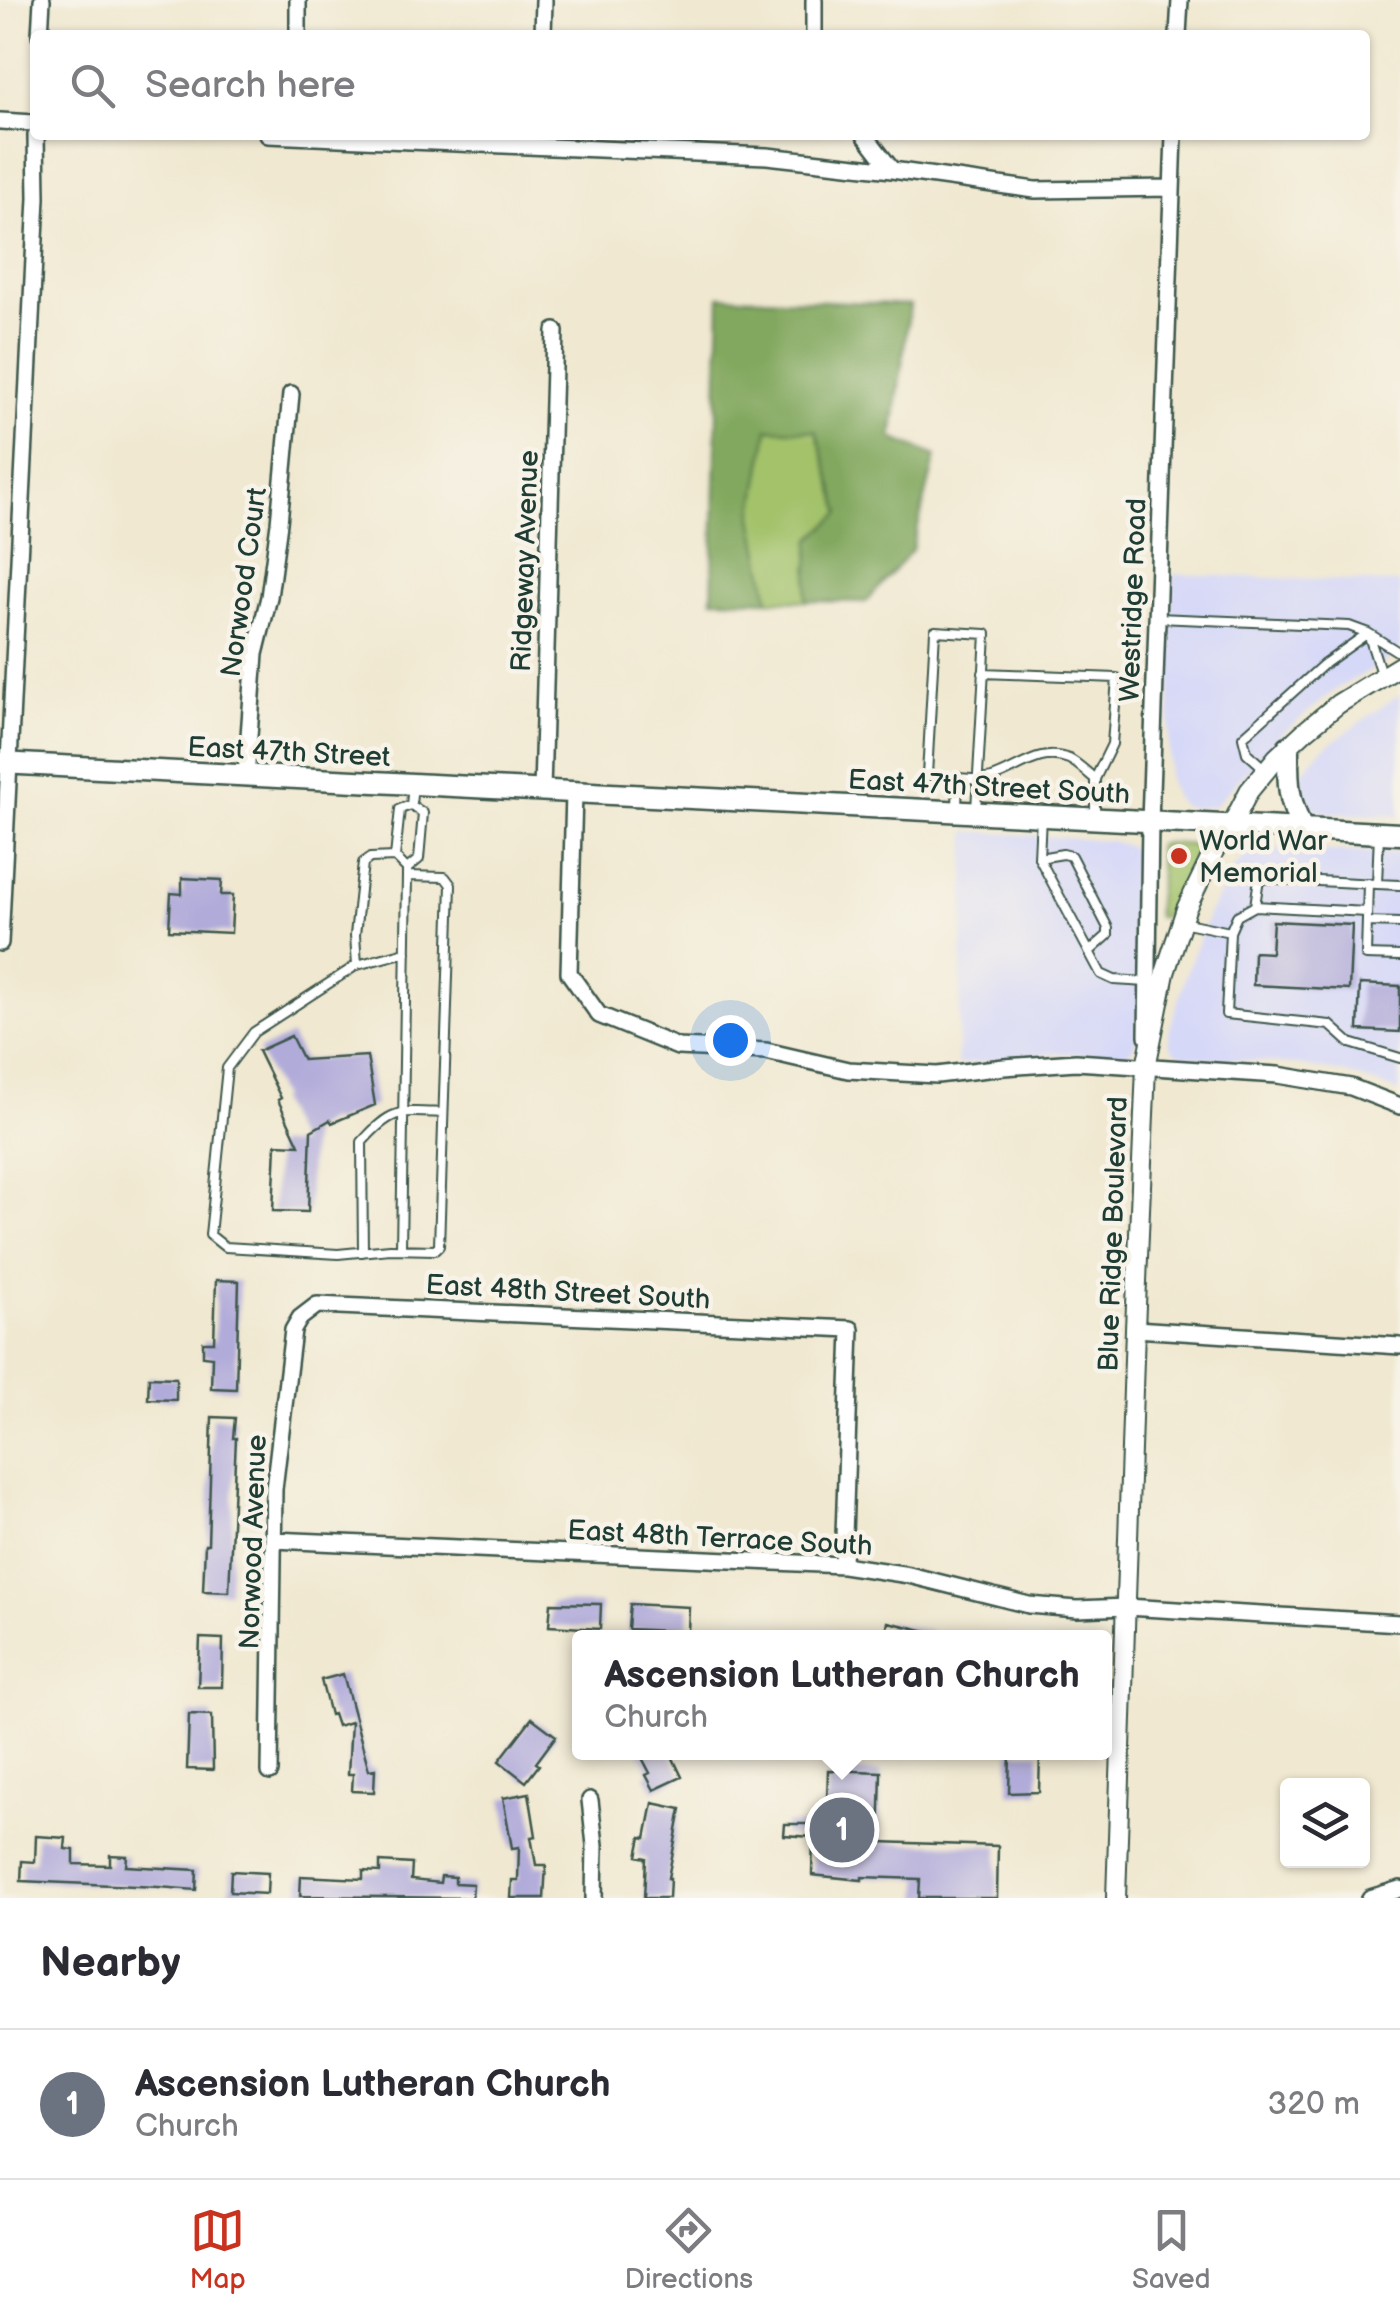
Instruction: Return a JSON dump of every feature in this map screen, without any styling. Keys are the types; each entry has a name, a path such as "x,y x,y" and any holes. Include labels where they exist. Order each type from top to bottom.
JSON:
{"main road":[{"path":"1288,747 1291,806 1302,829"},
{"name":"East 47th Street","path":"4,764 246,776 412,795 574,793"},
{"name":"East 47th Street South","path":"574,793 1390,834"}],"street":[{"path":"40,30 42,0"},
{"path":"298,0 298,30"},
{"path":"543,30 544,0"},
{"path":"814,0 814,30"},
{"path":"1178,30 1180,0"},
{"path":"0,122 30,122"},
{"path":"0,943 4,764 37,198 36,140"},
{"path":"491,140 767,156 1035,190 1172,188"},
{"path":"869,140 892,170"},
{"name":"Westridge Road","path":"1146,1067 1156,618 1174,140"},
{"name":"Ridgeway Avenue","path":"542,792 555,332"},
{"name":"Norwood Court","path":"246,776 255,654 269,597 291,394"},
{"name":"Blue Ridge Boulevard","path":"1116,1898 1146,1067 1165,973 1214,849 1249,791 1288,747 1338,704 1400,666"},
{"path":"574,793 569,973 598,1015 678,1047 766,1051 848,1070 936,1075 1076,1062 1278,1075 1351,1087 1400,1106"},
{"name":"East 48th Street South","path":"300,1318 316,1305 332,1305 851,1329 842,1564"},
{"name":"Norwood Avenue","path":"270,1772 274,1489 293,1330 300,1318"},
{"path":"1134,1329 1400,1346"},
{"name":"East 48th Terrace South","path":"273,1540 842,1564 909,1575 1030,1605 1400,1623"},
{"path":"590,1800 595,1845 594,1898"},
{"path":"1370,1898 1400,1889"}],"lane":[{"path":"1156,618 1349,626 1400,652"},
{"path":"966,812 977,778 986,634 935,631 928,776 958,777 977,778 990,779 1040,756 1051,756 1070,760 1095,780"},
{"path":"1368,634 1382,677"},
{"path":"1266,770 1247,754 1242,737 1324,665 1368,634"},
{"path":"984,674 1117,678 1112,744 1095,780 1096,819"},
{"path":"958,777 966,812"},
{"path":"401,1248 407,873 395,857 400,809 412,795 424,813 419,859 407,873"},
{"path":"1042,816 1039,858 1100,974 1114,980 1148,982"},
{"path":"1390,834 1372,884 1366,955 1400,956"},
{"path":"1039,858 1071,856 1108,928 1108,934 1089,952"},
{"path":"357,965 355,935 363,863 370,858 395,857"},
{"path":"406,952 357,965 254,1032 227,1068 210,1234 224,1247 338,1254 401,1248 435,1250 439,1246 451,885 445,877 407,873"},
{"path":"1255,906 1259,878 1400,884"},
{"path":"1400,923 1255,906 1237,916 1230,932 1226,1014 1330,1026 1350,1042 1400,1058"},
{"path":"1182,922 1230,932"},
{"path":"362,1252 362,1142 379,1122 403,1111 444,1113"}],"shaded area":[{"path":"1173,574 1400,583 1400,654 1338,688 1285,731 1214,806 1195,809 1181,805 1168,778"},
{"path":"1400,694 1400,816 1317,812 1301,801 1301,773 1321,750"},
{"path":"967,831 1111,841 1138,854 1142,867 1142,962 1137,1031 1130,1051 1123,1055 1055,1053 957,1065"},
{"path":"1259,850 1400,853 1400,1092 1347,1074 1292,1064 1187,1056 1176,1053 1169,1044 1188,968 1208,915 1244,857"}],"green space":[{"path":"720,296 910,305 892,438 936,456 912,550 866,602 806,601 811,539 841,513 816,431 768,429 753,517 769,600 712,599"},
{"path":"768,429 816,431 841,514 811,540 806,601 769,600 753,517"},
{"path":"1157,845 1192,845 1197,850 1167,911 1163,917 1157,917"}],"building":[{"path":"182,878 222,880 221,895 233,895 231,933 169,930 171,893 182,894"},
{"path":"1273,921 1352,925 1349,990 1253,985 1254,952 1271,953"},
{"path":"1360,984 1400,986 1400,1032 1358,1030"},
{"path":"291,1036 303,1060 367,1056 375,1105 332,1123 330,1120 311,1131 308,1212 273,1211 276,1144 299,1145 258,1051"},
{"path":"216,1280 239,1281 236,1389 211,1388 212,1357 203,1356 203,1342 214,1342"},
{"path":"149,1377 176,1378 176,1400 148,1399"},
{"path":"212,1417 235,1418 229,1592 203,1591"},
{"path":"551,1603 601,1604 600,1629 549,1626"},
{"path":"630,1604 689,1607 688,1630 628,1629"},
{"path":"888,1622 922,1630 886,1630"},
{"path":"200,1638 223,1639 222,1687 198,1687"},
{"path":"343,1674 369,1770 375,1769 374,1792 352,1791 353,1774 348,1774 351,1722 337,1726 333,1714 330,1715 321,1680"},
{"path":"189,1714 212,1715 213,1770 187,1769"},
{"path":"532,1718 556,1736 526,1782 499,1761"},
{"path":"643,1760 674,1760 682,1777 654,1790 646,1775 650,1773"},
{"path":"1010,1760 1040,1760 1039,1792 1009,1793"},
{"path":"828,1770 881,1772 879,1842 998,1846 997,1898 919,1898 920,1879 862,1880 812,1875 813,1837 784,1835 785,1824 823,1824"},
{"path":"529,1793 536,1865 546,1865 544,1898 511,1898 512,1880 518,1880 519,1847 512,1848 503,1798"},
{"path":"653,1803 681,1809 668,1878 669,1898 644,1898 646,1858 637,1856 641,1837 646,1838"},
{"path":"36,1836 66,1838 65,1849 74,1850 74,1864 110,1865 110,1855 127,1856 126,1866 197,1870 196,1890 21,1881 22,1861 35,1862"},
{"path":"380,1862 412,1864 411,1880 440,1883 441,1876 455,1877 455,1883 473,1884 472,1898 300,1896 301,1876 363,1879 363,1871 380,1872"},
{"path":"231,1871 268,1873 267,1894 230,1892"}],"place":[{"name":"World War Memorial","path":"1179,856"},
{"name":"Ascension Lutheran Church","path":"842,1830"}]}
